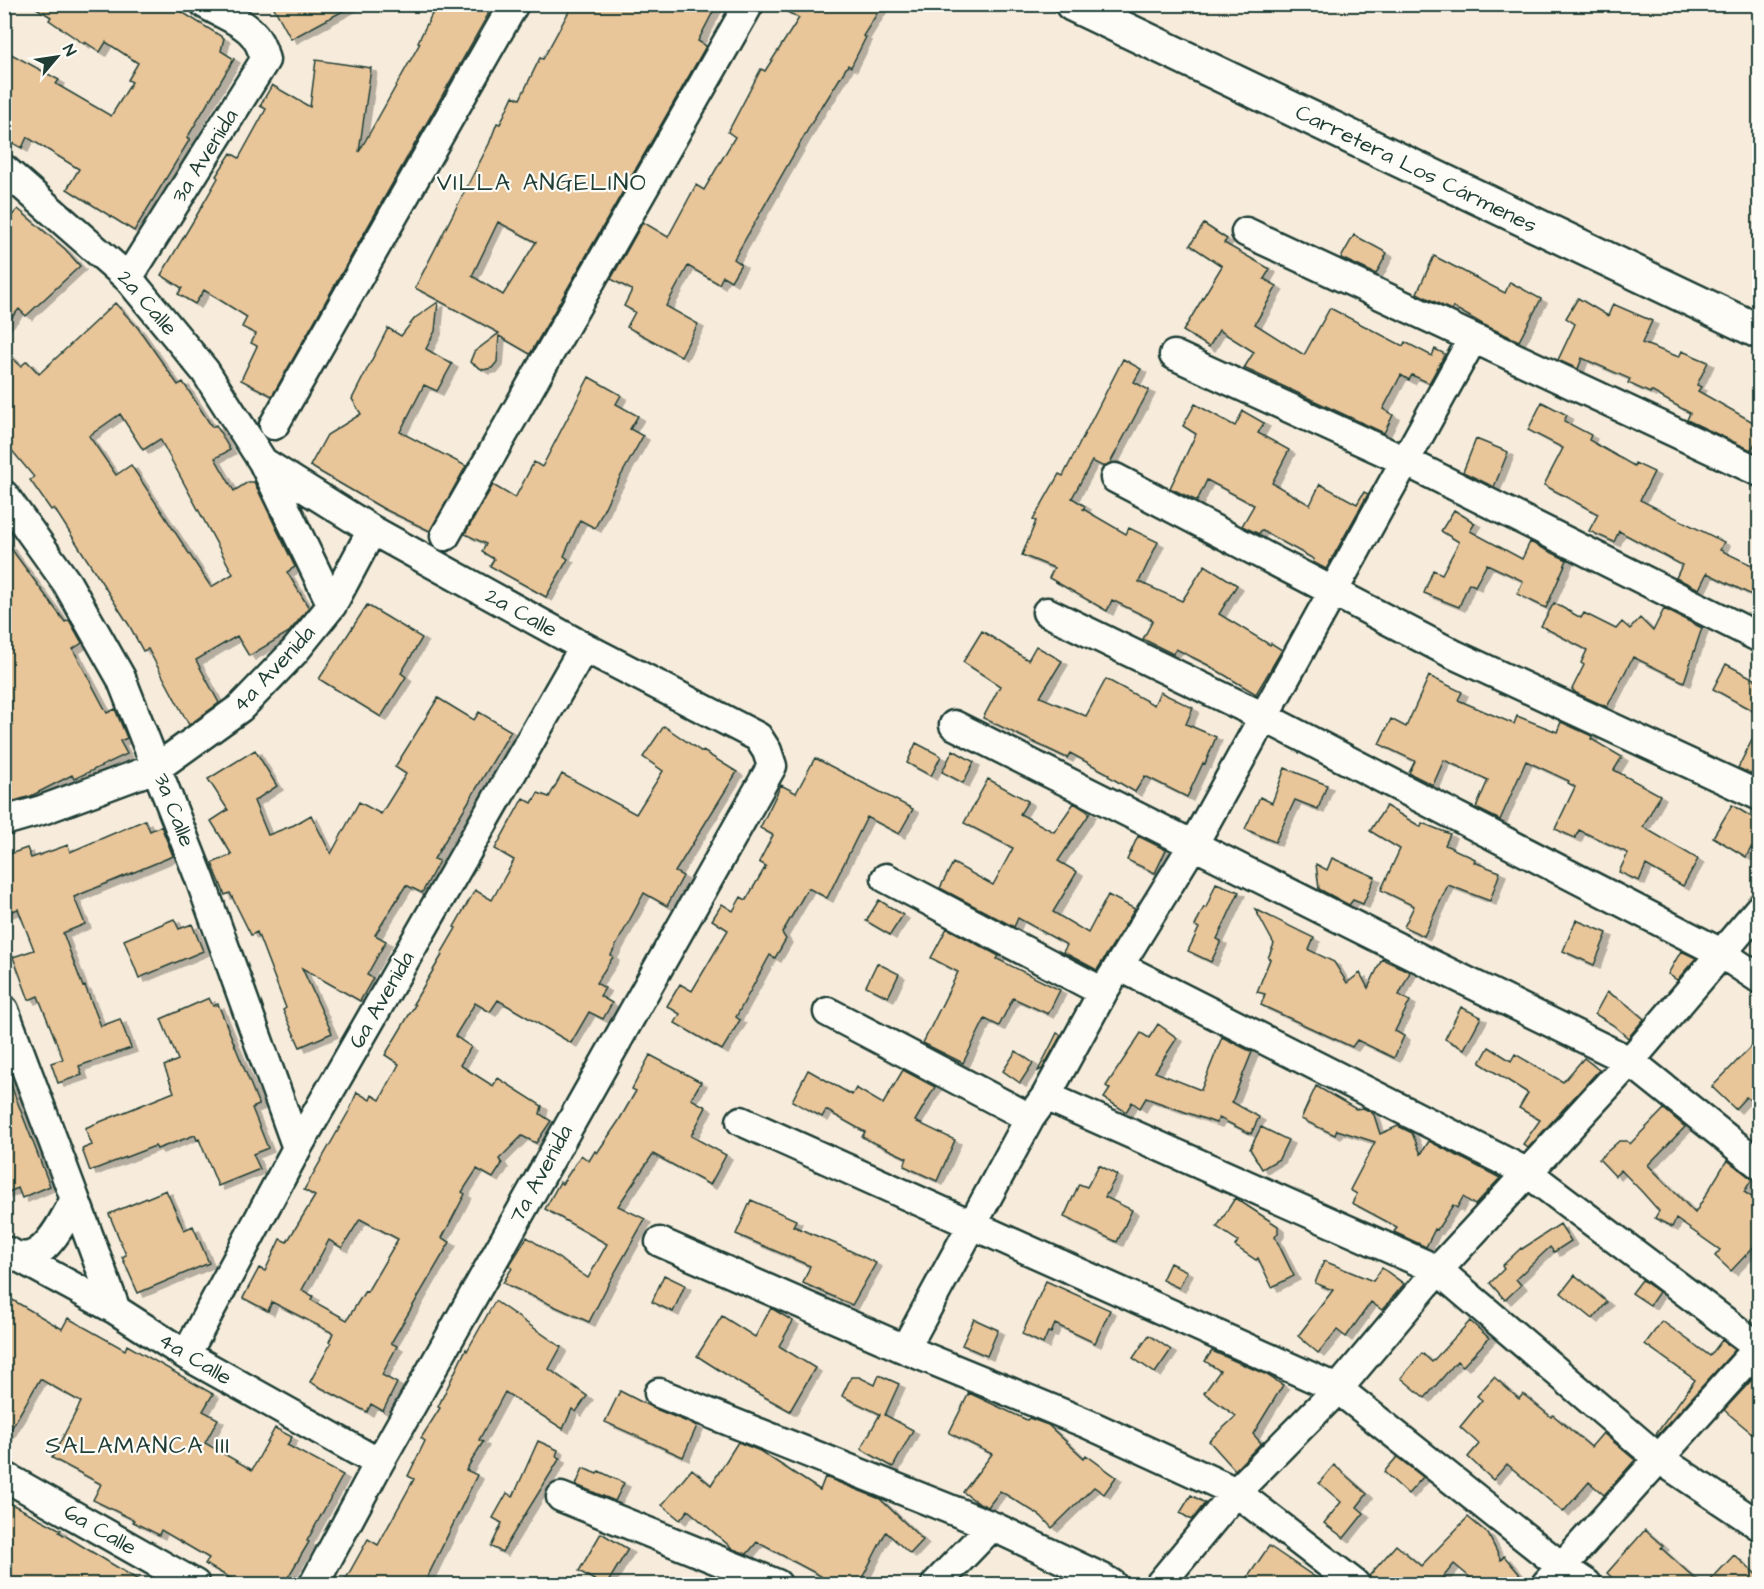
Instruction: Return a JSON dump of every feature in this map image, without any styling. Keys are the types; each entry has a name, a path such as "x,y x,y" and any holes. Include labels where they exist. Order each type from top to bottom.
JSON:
{"main road":[{"name":"Carretera Los Cármenes","path":"1072,4 1760,332"}],"street":[{"name":"3a Avenida","path":"128,278 265,60 262,45 253,31 205,4"},
{"path":"274,425 514,4"},
{"path":"445,536 749,4"},
{"name":"2a Calle","path":"4,169 128,278 205,371 262,462 332,605"},
{"path":"1246,232 1760,472"},
{"path":"905,1349 1103,992 1193,845 1473,338"},
{"path":"1174,355 1405,461 1760,638"},
{"name":"2a Calle","path":"262,462 372,530 584,647 758,737 767,751 771,766"},
{"path":"1115,478 1453,654 1760,796"},
{"name":"3a Calle","path":"4,495 67,583 121,678 158,767 297,1148"},
{"name":"4a Avenida","path":"4,821 42,810 158,767 240,708 294,652 332,605 372,530"},
{"path":"1047,612 1264,717 1721,953 1760,979"},
{"name":"6a Avenida","path":"186,1355 297,1148 584,647"},
{"path":"954,725 1416,957 1630,1060 1760,1165"},
{"name":"7a Avenida","path":"314,1584 379,1463 771,766"},
{"path":"886,879 1103,992"},
{"path":"1160,1584 1236,1492 1338,1389 1438,1270 1630,1060 1760,908"},
{"path":"1119,966 1528,1173 1759,1347 1554,1576"},
{"path":"4,1010 116,1310"},
{"path":"828,1011 1038,1107 1438,1270 1658,1458 1760,1526"},
{"path":"741,1121 1338,1389 1554,1576 1587,1584"},
{"path":"9,1253 29,1256 44,1246 61,1227 75,1199"},
{"path":"660,1242 905,1349 1088,1424 1236,1492 1355,1584"},
{"name":"4a Calle","path":"9,1253 116,1310 186,1355 379,1463"},
{"path":"659,1393 992,1526 1112,1584"},
{"name":"6a Calle","path":"4,1476 195,1584"},
{"path":"561,1497 777,1584"},
{"path":"936,1584 992,1526"}],"building":[{"path":"30,4 169,4 224,38 221,51 234,59 187,138 190,139 134,231 67,189 79,169 27,137 22,148 4,138 4,50 59,80 56,84 111,116 132,82 128,80 138,63 106,42 100,52 85,42 84,44 49,20 51,17"},
{"path":"272,4 356,4 291,39"},
{"path":"437,4 494,4 272,396 241,380 257,346 251,343 256,334 242,327 247,317 204,290 195,304 178,294 182,288 161,275 231,153 239,158 266,109 260,106 272,85 310,107 316,60 371,68 359,152 420,43 418,42"},
{"path":"573,4 717,4 698,41 706,46 530,354 499,336 497,362 492,368 483,370 470,362 474,352 499,333 415,288 489,144 497,123 500,124 513,96 520,99 540,58 543,59","holes":["498,222 536,242 503,295 472,276"]},
{"path":"773,4 883,4 863,36 866,37 851,67 848,65 823,103 734,259 741,264 731,281 723,276 719,284 688,266 666,306 698,324 681,356 627,327 635,312 624,306 632,290 611,279 643,222 668,237 696,185 704,190 735,137 728,132 761,69 765,71 799,18"},
{"path":"18,209 65,249 80,266 26,316 19,309 4,326 4,224"},
{"path":"1204,224 1227,239 1224,243 1270,269 1264,279 1277,286 1255,324 1304,355 1330,308 1403,346 1405,342 1432,356 1435,349 1445,354 1429,383 1412,375 1409,380 1401,375 1383,409 1393,415 1384,433 1244,368 1254,352 1219,330 1209,347 1183,331 1222,266 1190,245"},
{"path":"1354,235 1387,253 1376,274 1341,258"},
{"path":"1434,256 1505,293 1510,282 1541,299 1519,341 1484,325 1453,307 1451,310 1417,293"},
{"path":"1578,298 1608,316 1613,304 1652,321 1642,343 1679,357 1682,351 1708,362 1697,385 1701,387 1698,391 1760,426 1760,435 1751,450 1687,420 1690,413 1651,391 1650,393 1628,383 1630,379 1582,358 1578,369 1558,360 1575,324 1566,318"},
{"path":"438,302 435,331 426,349 452,364 437,391 424,385 400,432 466,466 430,531 384,509 310,466 327,435 361,414 352,399 388,328 401,336 415,318"},
{"path":"115,303 138,328 178,385 183,382 212,427 216,425 230,450 215,458 234,491 248,482 254,482 295,567 287,572 309,608 289,632 249,656 237,636 196,660 219,703 189,725 148,649 143,651 129,625 54,508 51,510 30,480 34,477 4,441 4,350 21,366 27,361 39,374","holes":["120,414 143,450 160,439 233,574 211,587 131,465 116,475 89,436"]},
{"path":"1123,359 1141,369 1134,382 1149,390 1110,463 1104,467 1092,461 1072,498 1085,506 1083,509 1126,534 1129,528 1158,542 1139,582 1182,601 1205,565 1237,585 1219,614 1282,650 1256,694 1176,649 1173,654 1143,639 1153,620 1112,600 1107,611 1049,578 1054,568 1022,555 1036,521 1033,520 1059,474 1063,476"},
{"path":"589,377 621,395 616,404 638,416 630,429 643,436 595,528 580,520 564,556 568,559 546,597 490,566 494,559 482,552 486,544 465,534 493,485 515,498 534,462 542,467"},
{"path":"1542,402 1567,415 1564,421 1591,435 1589,440 1634,466 1635,463 1654,472 1640,500 1724,542 1720,550 1760,569 1760,599 1707,573 1699,589 1676,578 1682,565 1619,531 1614,542 1589,531 1598,514 1544,485 1563,448 1528,430"},
{"path":"1195,404 1235,426 1243,411 1264,423 1258,433 1289,450 1272,483 1310,505 1320,484 1357,504 1364,492 1368,494 1326,569 1313,562 1314,559 1261,530 1259,534 1242,526 1254,505 1207,480 1197,501 1170,488 1196,434 1183,426"},
{"path":"1476,439 1508,452 1494,487 1463,472"},
{"path":"1454,510 1475,523 1470,531 1522,559 1530,542 1567,560 1546,608 1517,594 1523,581 1487,564 1475,586 1469,583 1459,607 1424,593 1433,570 1442,574 1459,542 1441,531"},
{"path":"4,539 65,622 69,620 82,643 73,649 107,713 115,709 127,738 120,741 127,754 74,779 72,775 31,796 4,804"},
{"path":"1554,603 1581,618 1584,613 1616,629 1622,622 1630,629 1640,618 1653,631 1664,609 1702,628 1684,682 1633,657 1607,707 1576,693 1572,689 1584,665 1581,663 1587,650 1541,626"},
{"path":"367,605 422,638 401,673 406,677 381,717 319,679"},
{"path":"982,631 1028,660 1036,646 1062,661 1040,697 1086,716 1106,679 1154,705 1160,692 1193,708 1186,724 1216,737 1205,764 1203,763 1187,797 1145,776 1135,792 1108,776 1109,774 1070,753 1067,758 983,718 1000,686 963,662"},
{"path":"1726,664 1760,682 1760,699 1753,711 1713,689"},
{"path":"1429,676 1462,692 1458,700 1514,724 1517,716 1557,732 1561,722 1592,736 1591,739 1622,757 1614,770 1660,795 1643,827 1698,859 1683,886 1646,865 1639,881 1619,872 1628,853 1579,830 1575,838 1555,829 1575,787 1568,783 1569,781 1526,761 1500,820 1476,808 1488,780 1444,760 1433,785 1409,773 1415,761 1379,744 1391,719 1406,727"},
{"path":"438,698 474,720 479,712 511,731 434,859 439,861 422,893 406,885 375,935 386,941 367,975 373,978 360,1001 302,968 332,1033 300,1047 283,1010 286,1008 257,932 251,935 230,893 225,895 212,863 232,855 211,821 228,810 208,779 255,750 277,786 254,801 268,835 294,825 311,815 331,854 359,802 381,814 406,774 395,767"},
{"path":"1760,724 1760,778 1738,768"},
{"path":"664,726 737,772 675,872 683,876 667,906 644,893 611,955 613,957 596,983 605,988 600,996 612,1003 603,1019 589,1012 571,1043 498,1000 490,1012 475,1003 455,1036 471,1047 460,1065 493,1086 498,1078 542,1106 540,1114 551,1121 536,1143 522,1136 499,1159 502,1164 493,1178 477,1169 462,1192 465,1194 442,1238 450,1242 391,1343 397,1346 382,1375 397,1383 383,1411 371,1404 367,1412 310,1382 331,1343 329,1342 333,1333 272,1302 268,1311 243,1298 259,1268 265,1271 280,1239 287,1242 315,1196 304,1190 349,1111 357,1092 370,1100 372,1095 380,1100 399,1064 385,1055 415,1005 413,1004 442,955 456,928 454,927 475,890 492,900 514,860 495,849 523,798 532,803 538,793 549,797 562,774 636,814 663,771 643,757","holes":["360,1219 398,1239 367,1292 365,1291 347,1320 311,1300 313,1296 302,1290 329,1240 342,1248"]},
{"path":"916,743 941,756 931,776 907,763"},
{"path":"953,750 974,762 963,783 942,772"},
{"path":"815,758 913,809 899,834 867,817 827,898 808,888 782,933 786,939 775,958 770,955 736,1017 740,1020 722,1050 675,1023 680,1014 667,1006 680,984 692,991 728,930 712,920 722,904 733,911 741,897 746,900 766,866 759,862 773,835 760,828 781,785 796,793"},
{"path":"1285,768 1327,785 1318,809 1295,800 1275,842 1245,829 1260,797 1272,803"},
{"path":"988,779 1028,801 1020,814 1054,832 1074,803 1090,813 1058,861 1077,872 1053,912 1088,933 1108,895 1135,909 1097,970 1063,952 1067,945 1018,918 1014,927 940,888 953,863 993,885 1013,848 964,823"},
{"path":"1732,805 1760,822 1760,853 1751,848 1746,857 1713,837"},
{"path":"1386,806 1421,827 1422,823 1450,834 1445,845 1475,859 1474,862 1500,872 1490,901 1448,885 1424,936 1404,927 1414,906 1381,890 1400,849 1370,831"},
{"path":"145,820 150,831 161,826 173,856 74,897 85,924 63,933 83,987 85,986 101,1026 120,1019 131,1048 79,1066 82,1075 58,1083 51,1063 63,1059 38,996 29,1000 13,957 34,950 18,909 4,914 4,856 27,848 31,858 68,845 70,852"},
{"path":"1138,836 1166,850 1155,873 1127,860"},
{"path":"1332,858 1375,877 1363,904 1353,900 1349,905 1319,889 1316,864 1327,870"},
{"path":"1216,883 1239,892 1217,939 1221,941 1211,962 1188,951 1199,928 1195,926 1204,907 1206,908"},
{"path":"879,900 903,915 890,935 866,921"},
{"path":"1255,909 1314,938 1309,950 1334,962 1347,983 1360,973 1368,988 1382,959 1410,972 1399,995 1410,1001 1395,1031 1404,1036 1394,1058 1357,1040 1352,1047 1261,1005 1265,994 1257,992 1274,944"},
{"path":"174,919 179,929 192,924 203,951 139,978 124,940"},
{"path":"1576,920 1607,933 1594,965 1563,951"},
{"path":"947,928 999,956 997,959 1060,990 1048,1014 1013,998 999,1026 985,1019 963,1063 923,1043 958,972 931,958"},
{"path":"1681,951 1696,958 1677,980 1668,974"},
{"path":"877,963 899,974 888,997 866,986"},
{"path":"1607,992 1624,1002 1644,1019 1628,1038 1595,1014"},
{"path":"209,998 213,1006 218,1004 259,1105 252,1108 268,1148 253,1154 260,1169 218,1186 199,1139 197,1140 195,1135 157,1149 155,1146 90,1171 82,1149 92,1145 85,1128 174,1092 164,1066 178,1060 161,1019"},
{"path":"1461,1007 1481,1017 1464,1049 1445,1039"},
{"path":"1158,1024 1177,1038 1155,1072 1201,1090 1222,1037 1252,1052 1232,1102 1259,1117 1251,1134 1219,1118 1216,1123 1146,1098 1140,1108 1132,1102 1126,1112 1104,1098 1110,1089 1106,1086 1141,1033 1149,1038"},
{"path":"1057,1033 1061,1035 1042,1069 1038,1071"},
{"path":"1760,1037 1760,1107 1746,1097 1735,1109 1712,1087"},
{"path":"1489,1047 1511,1061 1515,1054 1563,1082 1584,1058 1599,1070 1528,1148 1523,1144 1540,1120 1519,1108 1528,1093 1480,1063"},
{"path":"1016,1051 1033,1063 1020,1083 1003,1071"},
{"path":"650,1055 701,1082 691,1099 706,1107 691,1136 726,1155 710,1185 653,1154 618,1206 645,1219 589,1322 503,1283 512,1268 509,1266 527,1237 588,1278 607,1244 545,1209 560,1182 562,1184 581,1155 589,1161 595,1151 597,1153 636,1091 632,1089"},
{"path":"5,1070 50,1186 22,1198 18,1188 4,1194"},
{"path":"808,1070 852,1095 856,1088 883,1104 903,1070 935,1087 915,1121 955,1140 937,1181 904,1166 907,1158 862,1137 865,1132 826,1110 822,1117 792,1101"},
{"path":"1316,1086 1356,1109 1363,1108 1371,1112 1380,1134 1398,1126 1412,1133 1421,1154 1429,1141 1500,1178 1475,1205 1463,1197 1457,1208 1453,1205 1437,1230 1435,1229 1426,1247 1394,1232 1397,1227 1352,1203 1357,1194 1350,1190 1375,1142 1337,1130 1335,1135 1301,1119"},
{"path":"1664,1109 1685,1127 1648,1165 1695,1213 1727,1160 1752,1179 1744,1192 1760,1202 1760,1240 1731,1271 1715,1256 1720,1250 1676,1219 1672,1227 1655,1218 1659,1211 1643,1193 1621,1170 1615,1176 1599,1159 1619,1141 1627,1141 1630,1144"},
{"path":"1261,1127 1288,1140 1279,1159 1262,1169 1250,1149"},
{"path":"1099,1165 1117,1175 1105,1197 1132,1210 1117,1242 1064,1217 1079,1184 1087,1187"},
{"path":"166,1190 184,1230 193,1226 209,1263 138,1293 122,1257 126,1255 109,1214"},
{"path":"1235,1198 1278,1226 1278,1233 1275,1237 1294,1276 1272,1287 1258,1258 1256,1260 1235,1246 1238,1241 1217,1227"},
{"path":"751,1200 796,1220 793,1226 876,1263 852,1305 803,1283 810,1266 736,1234"},
{"path":"1560,1224 1571,1241 1554,1252 1550,1247 1516,1279 1521,1285 1505,1300 1490,1283 1504,1269 1502,1266 1521,1248"},
{"path":"1324,1261 1373,1281 1382,1268 1404,1284 1382,1310 1371,1302 1346,1337 1337,1330 1318,1353 1298,1336 1333,1290 1315,1283"},
{"path":"1170,1263 1187,1271 1179,1288 1162,1280"},
{"path":"664,1275 685,1285 673,1312 652,1302"},
{"path":"1575,1275 1607,1302 1593,1319 1561,1293"},
{"path":"1642,1280 1659,1292 1650,1305 1632,1293"},
{"path":"1046,1281 1110,1310 1095,1343 1055,1324 1051,1333 1048,1332 1043,1344 1022,1334"},
{"path":"4,1295 62,1329 68,1318 125,1350 127,1345 213,1394 203,1411 218,1419 205,1443 252,1470 275,1428 292,1437 287,1445 343,1475 307,1541 309,1542 284,1584 241,1584 205,1564 209,1558 161,1530 159,1535 93,1500 101,1484 52,1458 81,1402 40,1379 4,1441"},
{"path":"495,1301 561,1347 549,1369 587,1396 576,1412 572,1409 563,1429 505,1392 479,1440 483,1442 466,1470 477,1475 424,1584 343,1584 368,1539 378,1545 414,1479 408,1476 425,1441 421,1438 440,1408 438,1407 466,1349 467,1351"},
{"path":"771,1308 793,1321 779,1346 815,1368 790,1411 697,1356 722,1316 755,1337"},
{"path":"974,1319 998,1330 987,1356 962,1345"},
{"path":"1470,1321 1489,1338 1463,1366 1457,1361 1425,1398 1401,1378 1422,1353 1432,1362"},
{"path":"1662,1321 1710,1356 1722,1340 1735,1350 1657,1436 1656,1434 1695,1380 1645,1344"},
{"path":"1149,1335 1171,1350 1155,1373 1133,1358"},
{"path":"1212,1351 1267,1375 1283,1385 1253,1434 1261,1443 1235,1470 1209,1441 1236,1416 1204,1393 1220,1371 1205,1361"},
{"path":"1760,1371 1760,1440 1724,1410"},
{"path":"879,1375 899,1384 885,1415 913,1430 893,1467 861,1449 880,1414 842,1396 851,1377 859,1377 875,1385"},
{"path":"1494,1377 1519,1399 1523,1394 1551,1417 1553,1415 1591,1447 1603,1433 1635,1460 1604,1495 1589,1482 1563,1512 1507,1464 1493,1480 1468,1457 1479,1444 1460,1427 1482,1400 1477,1396"},
{"path":"620,1391 653,1408 697,1426 683,1457 605,1422"},
{"path":"969,1393 1027,1420 1029,1418 1048,1425 1084,1458 1086,1455 1116,1477 1104,1494 1094,1487 1052,1528 1041,1516 1000,1491 988,1507 977,1502 963,1492 992,1454 949,1433"},
{"path":"538,1441 558,1450 556,1456 560,1458 502,1552 491,1547 502,1523 493,1518 507,1493 513,1497"},
{"path":"738,1442 760,1451 820,1490 825,1477 880,1499 923,1540 910,1554 886,1532 859,1584 817,1584 821,1576 757,1542 747,1554 733,1549 688,1510 680,1520 662,1505 692,1469 711,1485"},
{"path":"1397,1457 1423,1477 1408,1494 1384,1472"},
{"path":"1334,1465 1367,1494 1357,1507 1364,1513 1344,1538 1324,1523 1341,1502 1319,1483"},
{"path":"583,1468 597,1474 599,1471 624,1483 615,1501 576,1485"},
{"path":"1191,1495 1205,1503 1192,1520 1180,1513"},
{"path":"4,1500 61,1530 59,1532 145,1584 22,1584 4,1575"},
{"path":"1468,1517 1488,1534 1501,1560 1504,1556 1528,1584 1478,1584 1454,1564 1439,1582 1442,1584 1371,1584 1369,1576 1396,1545 1421,1566"},
{"path":"1645,1530 1663,1546 1661,1548 1701,1584 1619,1584 1607,1573"},
{"path":"601,1533 628,1549 607,1584 601,1584 579,1571"},
{"path":"1269,1546 1325,1584 1243,1584"},
{"path":"1734,1555 1760,1578 1760,1584 1707,1584"}],"district":[{"name":"VILLA ANGELINO","path":"542,183"},
{"name":"SALAMANCA III","path":"138,1446"}]}
